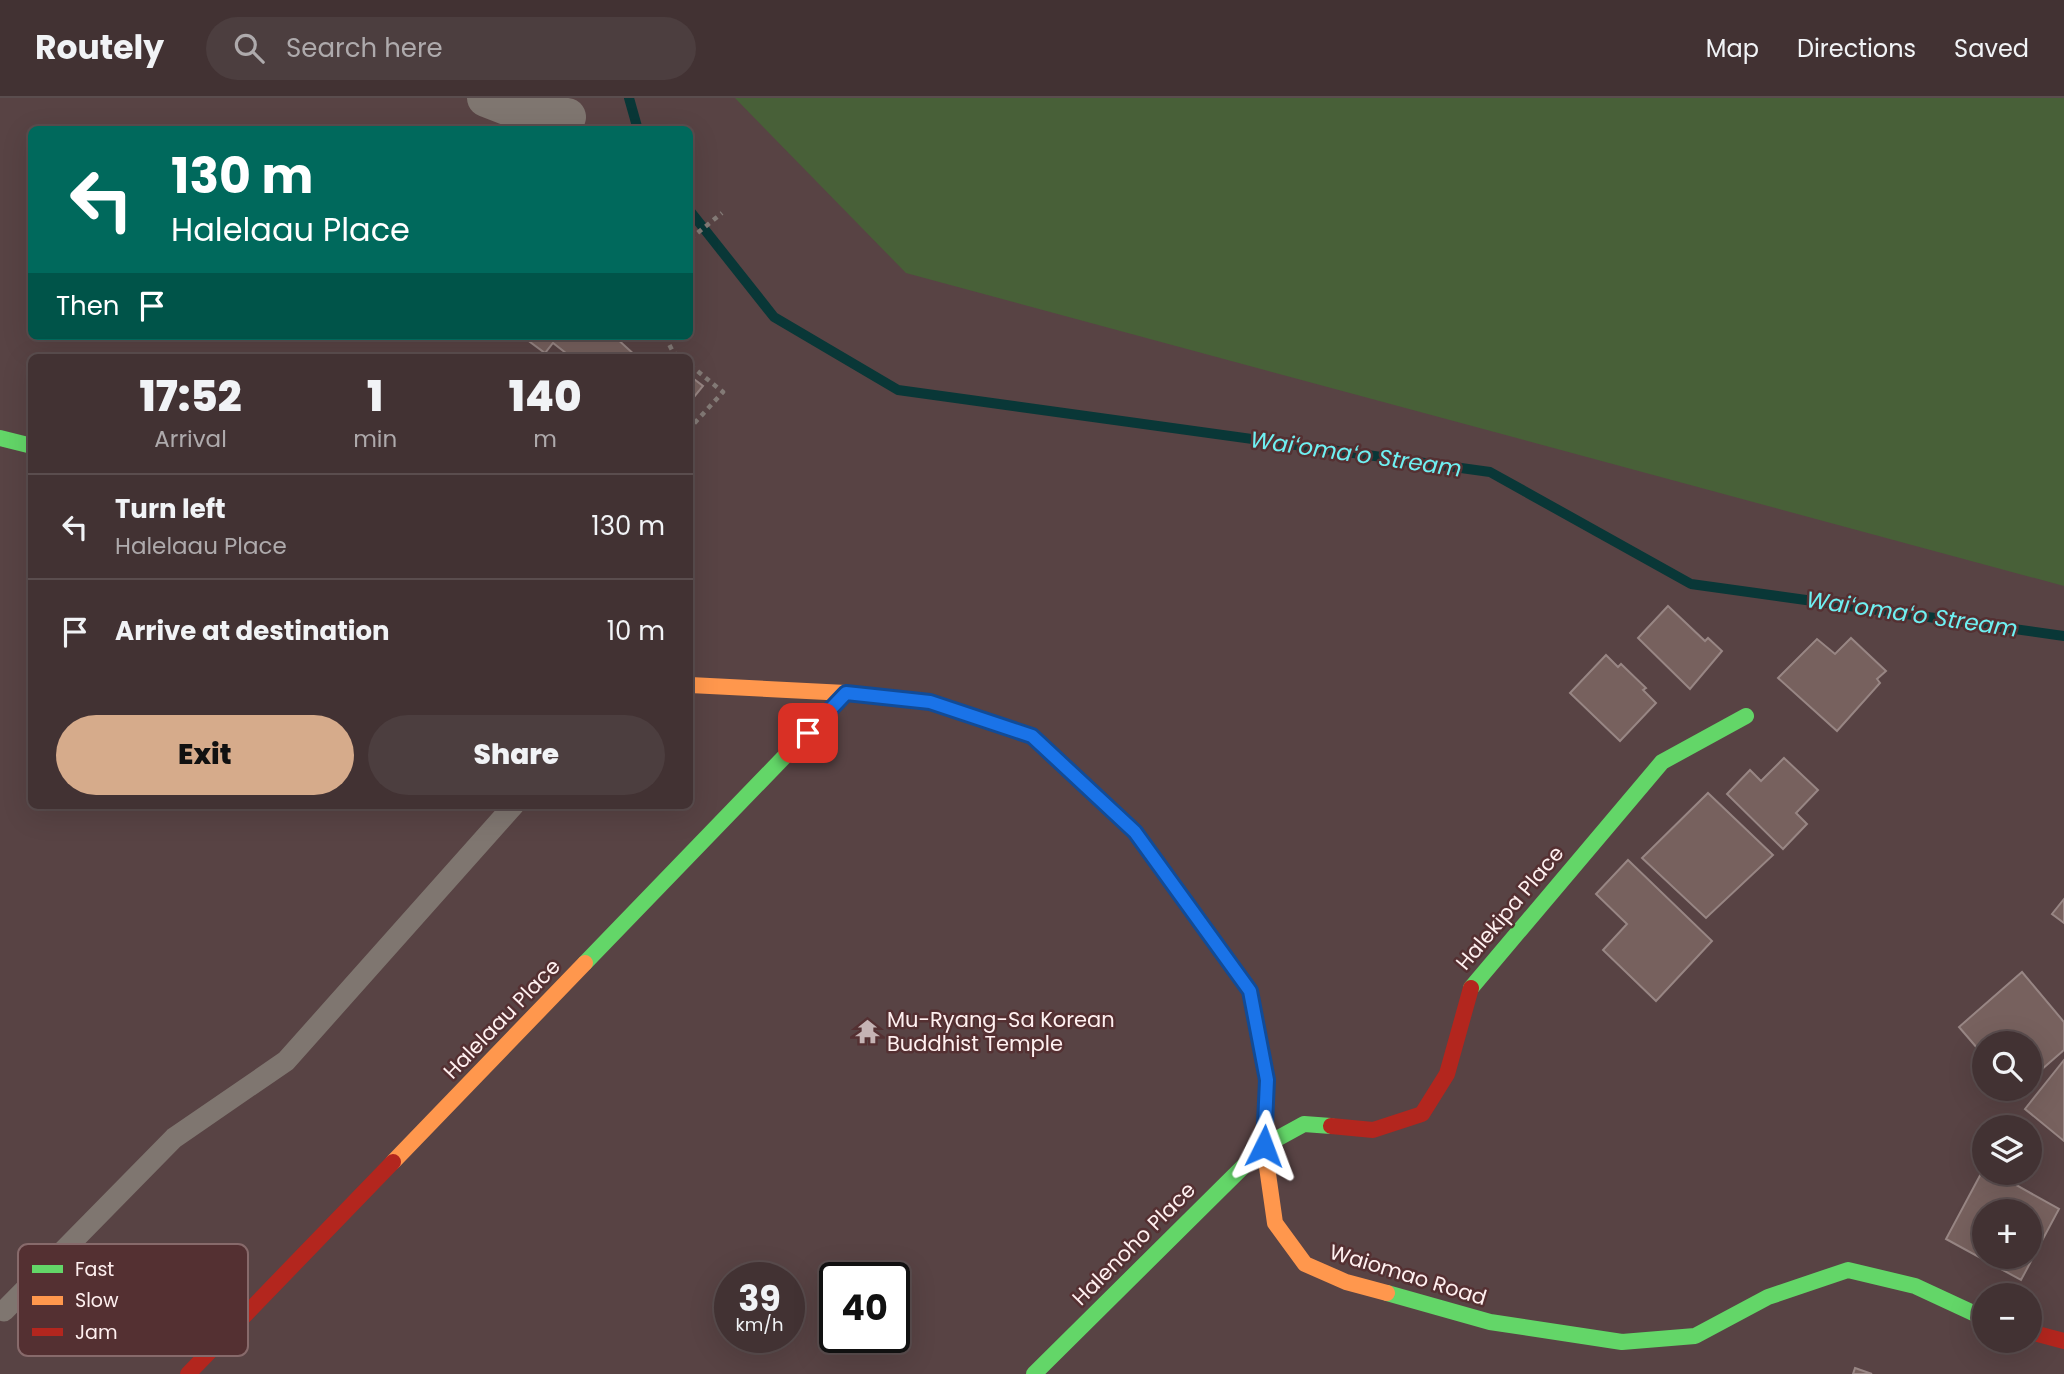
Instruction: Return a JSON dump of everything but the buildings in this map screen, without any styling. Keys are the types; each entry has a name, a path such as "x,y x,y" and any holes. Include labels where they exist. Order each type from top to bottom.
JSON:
{"street":[{"path":"486,98 517,110 567,117"},
{"path":"0,438 28,445"},
{"name":"Waiomao Road","path":"693,685 846,693 930,702 1032,736 1135,832 1250,991 1267,1080 1264,1146 1275,1223 1305,1264 1346,1282 1490,1322 1622,1342 1695,1336 1768,1297 1849,1270 1915,1286 1972,1312"},
{"name":"Halelaau Place","path":"248,1312 846,693"},
{"name":"Halekipa Place","path":"1264,1146 1304,1124 1373,1130 1422,1114 1447,1074 1470,989 1662,762 1746,716"},
{"name":"Halenoho Place","path":"1034,1374 1264,1146"},
{"path":"2042,1335 2064,1341"},
{"name":"Halelaau Place","path":"188,1374 205,1356"}],"lane":[{"path":"70,1244 174,1138 286,1061 510,809"},
{"path":"4,1311 18,1297"}],"path":[{"path":"693,236 722,213"},
{"path":"693,367 723,392 693,425"}],"green space":[{"path":"735,98 2064,98 2064,586 906,273"}],"waterway":[{"name":"Waiʻomaʻo Stream","path":"629,98 637,126"},
{"name":"Waiʻomaʻo Stream","path":"693,215 774,317 898,390 1490,472 1691,584 2064,636"}],"traffic: fast":[{"path":"0,438 28,445"},
{"path":"585,963 846,693"},
{"path":"1471,988 1662,762 1746,716"},
{"path":"1034,1374 1264,1146 1304,1124 1331,1126"},
{"path":"1387,1293 1490,1322 1622,1342 1695,1336 1768,1297 1848,1270 1915,1286 1972,1312"}],"traffic: slow":[{"path":"693,685 846,693 930,702 981,719"},
{"path":"393,1162 585,963"},
{"path":"1267,1083 1264,1146 1275,1223 1305,1264 1346,1282 1387,1293"}],"traffic: jam":[{"path":"981,719 1032,736 1135,832 1250,991 1267,1083"},
{"path":"1331,1126 1373,1130 1422,1114 1447,1074 1471,988"},
{"path":"248,1312 393,1162"},
{"path":"2042,1335 2064,1341"},
{"path":"188,1374 205,1356"}],"place":[{"name":"Mu-Ryang-Sa Korean Buddhist Temple","path":"867,1032"}],"route":[{"path":"808,733 846,693 930,702 1032,736 1135,832 1250,991 1267,1080 1264,1146"}]}
